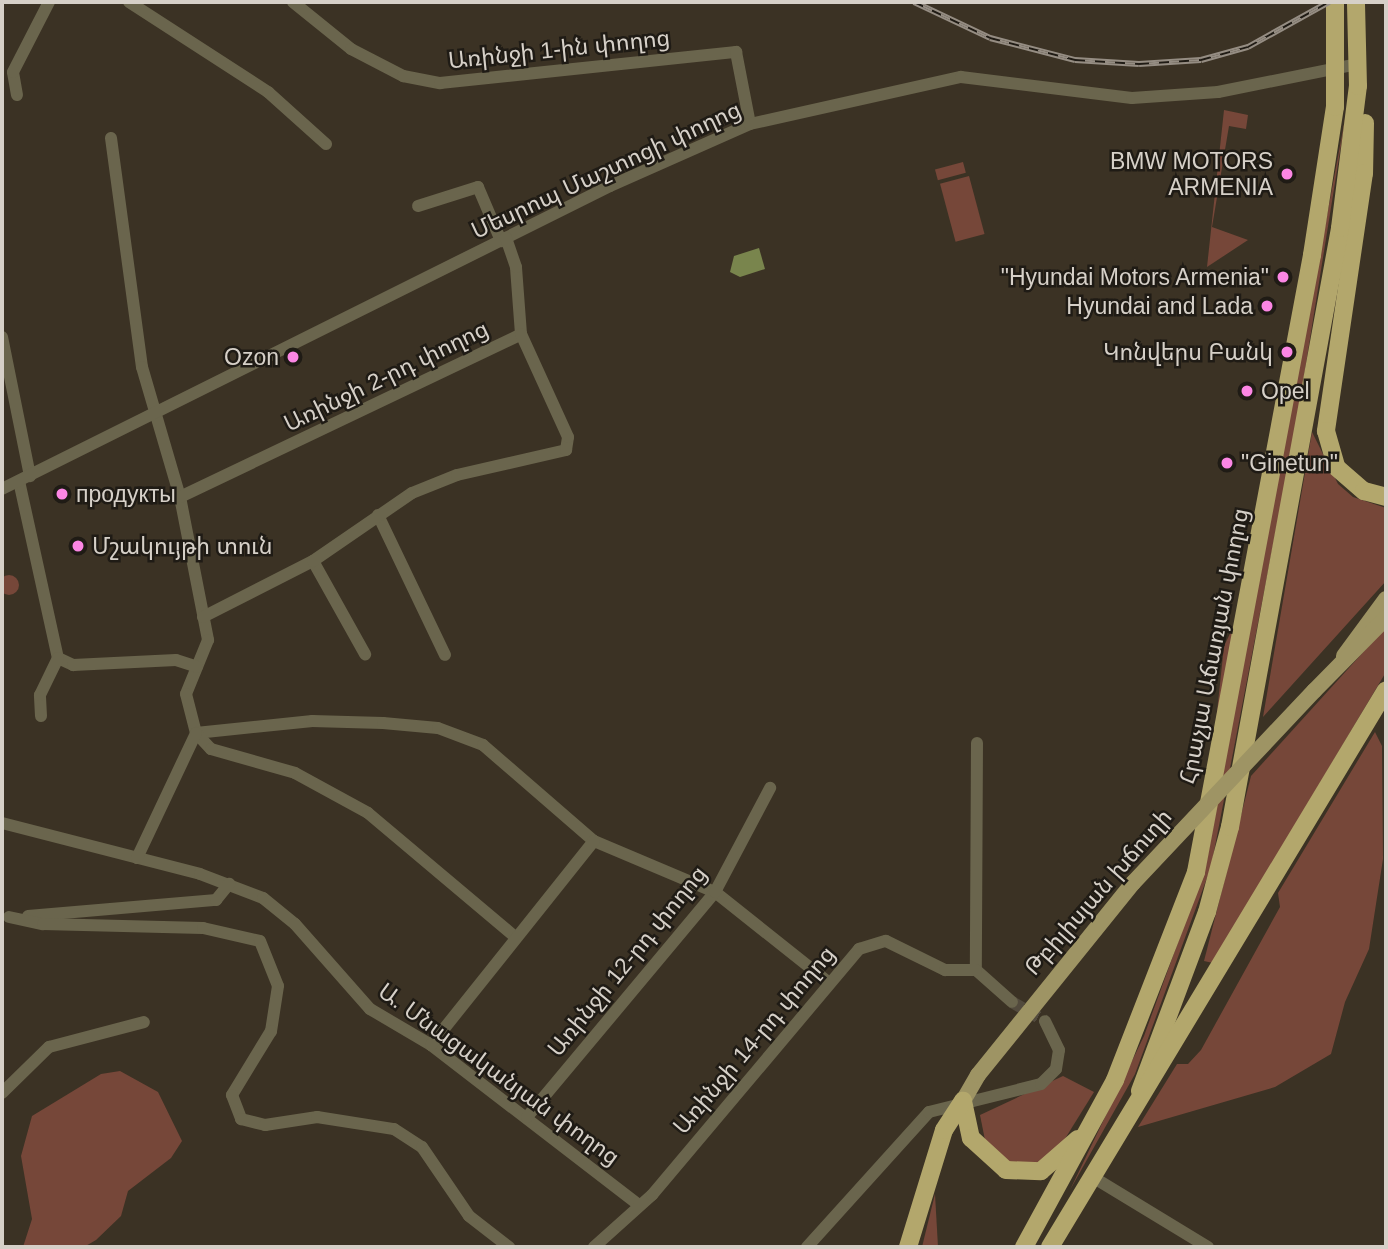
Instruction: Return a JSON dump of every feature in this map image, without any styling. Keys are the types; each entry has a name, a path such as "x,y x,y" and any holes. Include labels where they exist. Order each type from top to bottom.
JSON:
{"highway":[{"name":"Հրաչյա Աճառյան փողոց","path":"1098,1118 1152,999 1206,825 1312,255 1338,67 1335,2"},
{"path":"1140,1091 1203,923 1230,827 1320,349 1358,86 1356,2"},
{"path":"1358,86 1364,106 1364,173 1326,431 1336,467 1364,491 1386,497"},
{"path":"1049,1247 1140,1091 1197,1012 1386,690"},
{"path":"963,1101 980,1151 1020,1173 1059,1160 1098,1118"},
{"path":"908,1247 944,1130 963,1101"},
{"path":"1024,1247 1098,1118"},
{"path":"1052,1201 1065,1199 1070,1212"}],"main road":[{"name":"Թբիլիսյան խճուղի","path":"1339,665 1386,599"},
{"name":"Թբիլիսյան խճուղի","path":"963,1101 978,1075 1133,883 1386,618"}],"street":[{"path":"17,95 13,72 49,2"},
{"path":"129,2 268,92 326,144"},
{"name":"Առինջի 1-ին փողոց","path":"293,2 351,48 403,76 440,83 736,52 750,124"},
{"name":"Մեսրոպ Մաշտոցի փողոց","path":"2,489 159,415 503,239 750,124 961,77 1132,98 1218,92 1358,64"},
{"path":"111,138 142,367 159,415 180,497 208,640 186,694 196,733 211,750 295,773 368,813 513,935"},
{"name":"Առինջի 2-րդ փողոց","path":"180,497 521,334 516,267 478,187 418,206"},
{"path":"203,617 313,561 378,514 457,475 566,450 568,437 521,334"},
{"path":"2,337 58,658 40,695 41,716"},
{"path":"378,514 445,655"},
{"path":"313,561 365,654"},
{"path":"58,658 74,665 176,660 197,667"},
{"path":"196,733 312,721 438,728 483,745 594,841 715,892 828,982"},
{"path":"137,858 196,733"},
{"path":"977,743 976,971 1012,1002"},
{"name":"Առինջի 12-րդ փողոց","path":"527,1117 715,892 770,788"},
{"name":"Ա. Մնացականյան փողոց","path":"2,823 229,884 263,898 295,924 369,1009 431,1045 639,1205"},
{"path":"431,1045 513,935 594,841"},
{"path":"5,917 216,900 229,884"},
{"path":"5,917 43,924 203,928 260,941 278,986 268,1040 232,1095 241,1119 265,1125 317,1117 394,1129 422,1147 469,1216 509,1247"},
{"name":"Առինջի 14-րդ փողոց","path":"594,1247 639,1205 859,949 886,941 945,970 976,971"},
{"path":"807,1247 929,1112 963,1101 996,1100 1041,1084 1056,1069 1059,1050 1045,1021"},
{"path":"2,1093 49,1046 144,1022"},
{"path":"1091,1176 1208,1247"},
{"path":"1182,1247 1189,1235"}],"shaded area":[{"path":"1347,108 1296,426 1211,867 1135,1074 1070,1190 1144,1036 1206,865"},
{"path":"1224,110 1248,115 1246,129 1229,126 1212,227 1248,240 1207,267"},
{"path":"963,162 966,173 938,180 935,170"},
{"path":"969,176 985,234 956,242 940,184"},
{"path":"759,248 765,269 740,277 730,272 734,256"},
{"path":"1312,432 1338,484 1353,497 1386,508 1386,581 1263,717"},
{"path":"9,575 16,578 19,585 16,592 9,595 2,592 -1,585 2,578"},
{"path":"1239,615 1215,731 1224,646"},
{"path":"1386,627 1386,672 1213,963 1204,961 1251,776"},
{"path":"1375,732 1382,746 1383,859 1369,949 1345,1002 1331,1054 1275,1087 1138,1127 1177,1064 1188,1064 1201,1050 1280,907 1278,893"},
{"path":"120,1071 158,1092 182,1141 171,1158 128,1191 121,1216 96,1240 84,1247 23,1247 32,1219 21,1156 32,1116 101,1074"},
{"path":"1063,1076 1094,1092 1058,1150 1042,1162 1012,1164 985,1140 980,1115"},
{"path":"935,1194 938,1247 922,1247"}],"tunnel":[{"path":"1012,1002 1045,1021"}],"railway":[{"path":"914,2 990,38 1075,60 1139,64 1201,60 1248,47 1329,2"}],"place":[{"name":"BMW MOTORS ARMENIA","path":"1287,174"},
{"name":"\"Hyundai Motors Armenia\"","path":"1283,277"},
{"name":"Hyundai and Lada","path":"1267,306"},
{"name":"Կոնվերս Բանկ","path":"1287,352"},
{"name":"Ozon","path":"293,357"},
{"name":"Opel","path":"1247,391"},
{"name":"\"Ginetun\"","path":"1227,463"},
{"name":"продукты","path":"62,494"},
{"name":"Մշակույթի տուն","path":"78,546"}]}
